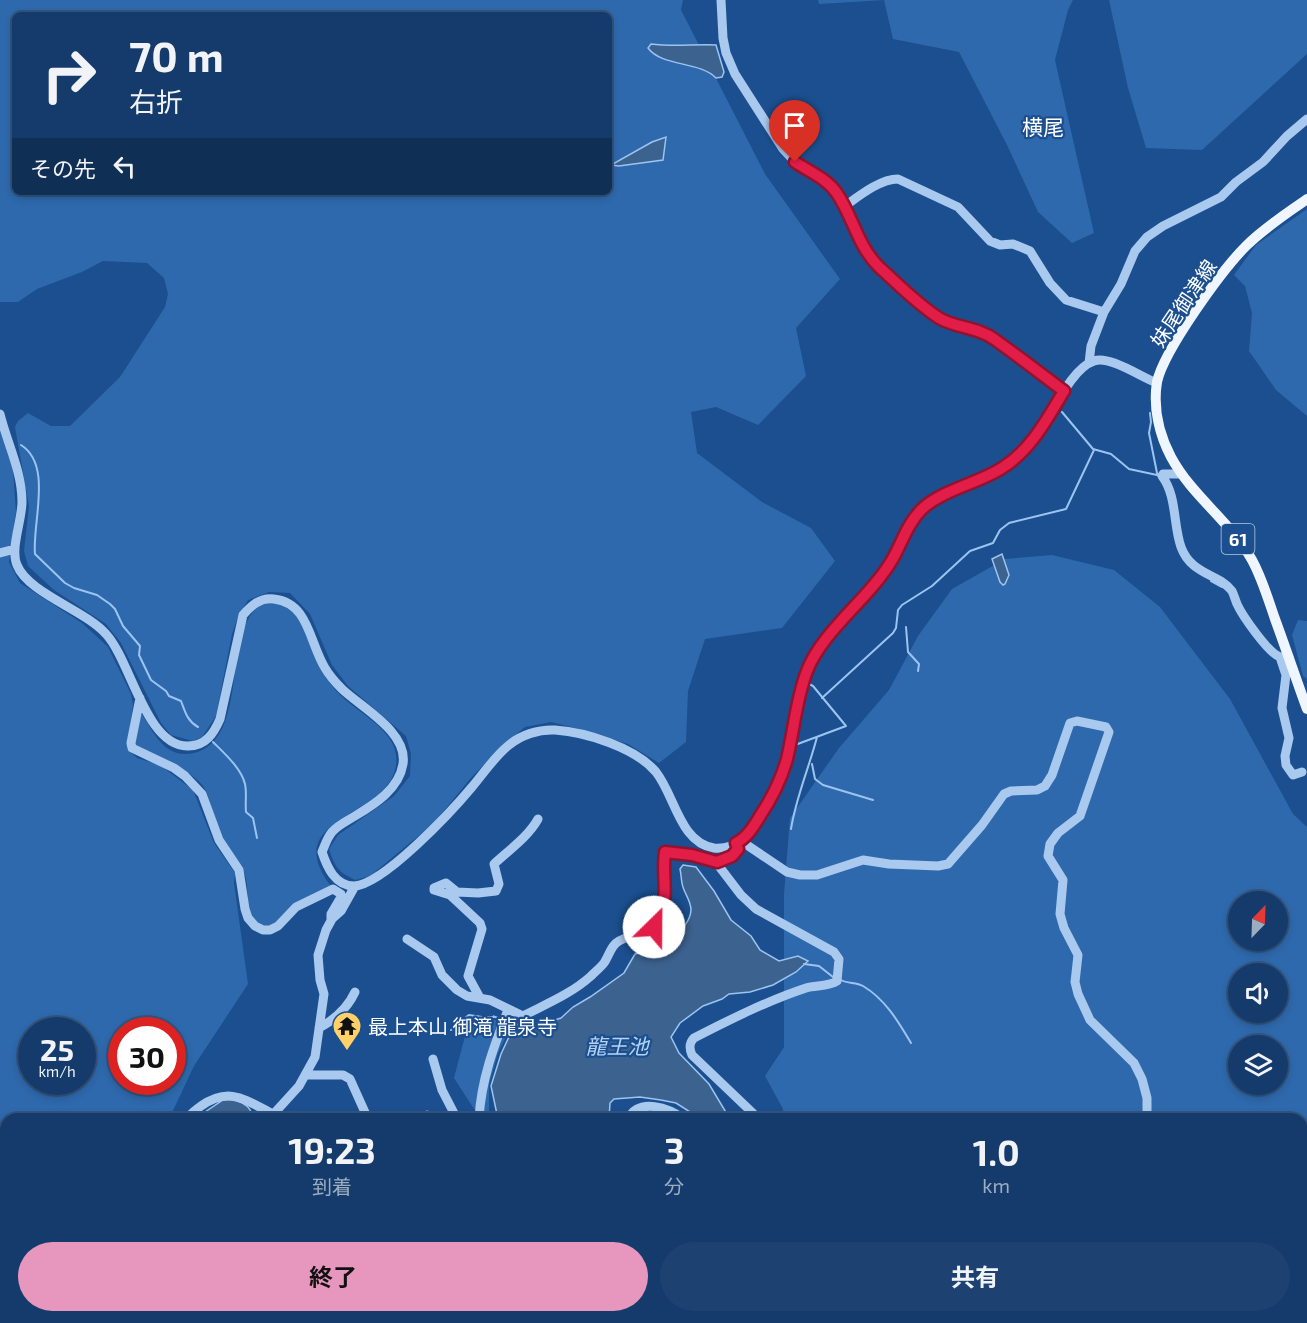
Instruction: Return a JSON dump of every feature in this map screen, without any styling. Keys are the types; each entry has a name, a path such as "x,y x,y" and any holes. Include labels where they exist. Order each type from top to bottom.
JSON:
{"main road":[{"name":"妹尾御津線","path":"1307,199 1259,234 1244,248 1174,343 1157,383 1157,415 1170,455 1181,474 1232,531 1253,562 1285,657 1307,709"}],"street":[{"path":"721,0 723,38 726,53 735,74 783,149 795,162 826,182 834,190 845,207 858,240 877,265 939,318 993,338 1064,391"},
{"path":"1089,363 1091,346 1104,312 1121,284 1135,251 1147,237 1163,226 1221,197 1236,182 1263,162 1287,135 1307,119"},
{"path":"845,207 880,184 898,179 958,207 990,241 1000,245 1013,244 1030,251 1050,283 1066,300 1104,312"},
{"path":"0,414 20,484 22,502 15,549 17,565 35,586 89,619 106,634 120,654 156,728 167,739 178,746 192,746 204,742 213,733 220,719 243,615 253,604 268,598 284,600 294,605 301,614 325,668 348,694 385,724 400,743 403,763 398,779 388,793 332,832 322,852 334,877 344,884 355,886 380,875 444,817 509,745 537,731 554,730 571,733 597,739 633,753 656,772 694,839 708,847 722,849 738,842 755,825 780,780 787,760 799,696 807,670 818,650 874,586 892,560 909,525 923,508 1002,468 1020,455 1038,434 1074,377 1089,363 1101,359 1113,362 1142,378 1157,383"},
{"path":"1181,474 1162,474 1171,497 1181,548 1198,569 1233,592 1237,604 1264,643 1285,657 1286,675 1282,708 1283,725 1289,738 1287,765 1293,775 1302,772"},
{"path":"0,553 15,549"},
{"path":"140,698 132,733 132,748 174,768 185,776 201,794 219,840 239,870 248,918 262,930 270,930 278,926 296,908 333,889 341,894 341,897 331,914 331,921"},
{"path":"738,842 787,872 800,875 817,875 862,860 889,864 938,866 948,864 982,825 1004,794 1011,791 1036,790 1045,786 1052,775 1070,723 1077,721 1106,728 1109,732 1080,816 1058,833 1050,844 1048,856 1063,880 1060,914 1064,928 1078,955 1075,982 1078,994 1089,1020 1134,1063 1142,1079 1147,1098 1147,1113"},
{"path":"480,998 468,976 482,929 480,923 450,895 434,890 434,888 446,884 457,892 496,891 499,884 494,864 504,858 532,830 538,819"},
{"path":"505,1017 523,1016 551,1003 588,978 604,962 613,946 619,941 647,932 654,927 665,908 665,852 692,855 715,861 736,853 738,842"},
{"path":"715,861 741,895 756,909 834,952 839,959 837,981 833,984 809,987 752,1008 694,1038 691,1042 692,1055 753,1113"},
{"path":"274,1113 306,1075 315,1057 324,994 320,980 318,955 321,941 331,921 341,911 355,886"},
{"path":"407,939 434,957 449,983 467,996 490,1000 505,1017"},
{"path":"319,1028 330,1022 351,1000 355,992"},
{"path":"479,1113 487,1064 505,1017"},
{"path":"433,1059 442,1090 454,1113"},
{"path":"306,1075 343,1075 350,1079 365,1113"},
{"path":"191,1113 208,1101 224,1095 234,1096 265,1113"},
{"path":"633,1113 648,1107 660,1107 676,1113"}],"shaded area":[{"path":"0,0 683,0 681,10 765,174 840,279 796,328 806,376 758,425 716,407 691,412 697,453 762,502 811,528 835,561 782,628 705,639 688,691 686,742 659,763 628,744 587,731 551,722 525,727 504,744 470,779 434,823 370,876 355,880 337,868 329,849 338,835 394,796 410,776 411,754 406,736 348,686 332,665 310,614 290,593 269,592 248,600 238,617 232,634 216,716 202,737 193,741 171,735 161,723 121,643 106,624 54,590 28,566 24,551 29,506 15,427 18,421 28,413 51,426 70,426 120,377 165,307 168,294 164,278 147,263 103,261 82,272 37,289 18,302 0,302"},
{"path":"818,0 884,0 819,4"},
{"path":"884,0 1073,0 1068,10 1055,60 1094,233 1072,243 1038,212 1007,145 959,52 893,39"},
{"path":"1109,0 1307,0 1307,54 1202,150 1146,148 1128,88"},
{"path":"1307,209 1307,416 1276,390 1249,351 1252,313 1245,286 1234,275 1256,245"},
{"path":"0,421 13,470 16,512 9,562 20,583 82,623 108,647 131,694 133,705 127,749 137,758 160,765 193,790 214,843 235,873 234,883 248,984 194,1066 186,1083 186,1017 108,1017 108,1095 180,1095 172,1113 0,1113"},
{"path":"1052,555 1114,570 1160,607 1230,699 1293,814 1307,827 1307,1113 783,1113 783,1109 765,1076 784,1047 784,894 790,818 839,748 889,690 918,636 952,589 1005,559"},
{"path":"277,602 287,605 301,619 326,678 342,696 385,733 393,744 396,756 395,770 386,786 372,799 325,832 317,846 318,864 331,886 270,927 254,921 251,915 244,872 221,837 205,789 200,782 183,770 135,746 141,712 155,736 175,752 194,753 210,745 221,731 228,712 239,646 245,627 258,607 266,603"},
{"path":"1298,620 1307,621 1307,679 1303,676 1292,635"},
{"path":"472,1018 484,1021 497,1020 511,1027 498,1053 489,1085 489,1113 480,1113 474,1109 454,1078 469,1021"}],"water":[{"path":"651,44 716,45 724,72 722,77 716,78 701,69 662,58 648,48"},
{"path":"666,137 663,160 612,165 612,164 652,142"},
{"path":"1002,554 1009,575 1003,585 992,559"},
{"name":"龍王池","path":"683,865 696,867 731,920 751,936 760,950 779,961 798,956 808,961 796,972 773,985 750,992 729,994 703,1006 680,1023 671,1037 679,1053 709,1084 726,1113 692,1113 676,1103 640,1097 614,1099 610,1103 609,1113 497,1113 491,1086 501,1054 514,1026 493,1016 522,1026 535,1026 561,1018 573,1007 624,973 635,954 661,945 678,933 689,918 691,910 680,869"},
{"path":"223,1100 233,1100 242,1103 252,1113 204,1113"}],"waterway":[{"path":"1062,412 1093,449 1111,454 1129,469 1157,475"},
{"path":"1150,413 1149,433 1159,477"},
{"path":"21,445 31,454 39,480 35,554 65,583 97,595 115,609 123,626 140,646 139,655 151,680 169,696 181,701 189,719 198,727"},
{"path":"822,698 893,633 896,628 898,610 902,605 932,586 970,551 993,543 1000,530 1009,523 1066,509 1094,450"},
{"path":"1211,581 1222,587"},
{"path":"906,627 908,652 919,664 918,671"},
{"path":"795,745 846,726 809,684"},
{"path":"791,829 817,737"},
{"path":"213,742 232,761 243,778 246,787 246,812 253,818 257,838"},
{"path":"812,764 815,779 823,785 873,800"},
{"path":"804,964 819,966 833,977"},
{"path":"841,980 863,986 878,997 896,1019 911,1043"},
{"path":"451,1030 462,1027 469,1015 494,1017"}],"place":[{"name":"最上本山 御滝 龍泉寺","path":"347,1052"}],"district":[{"name":"横尾","path":"1043,126"}],"route":[{"path":"654,927 665,908 665,852 692,855 717,862 736,853 738,849 736,843 741,841 755,825 780,780 787,760 799,696 807,670 818,650 874,586 892,560 909,525 923,508 1002,468 1020,455 1038,434 1064,391 993,338 939,318 915,298 877,265 865,251 858,240 845,207 834,190 826,182 795,162"}]}
